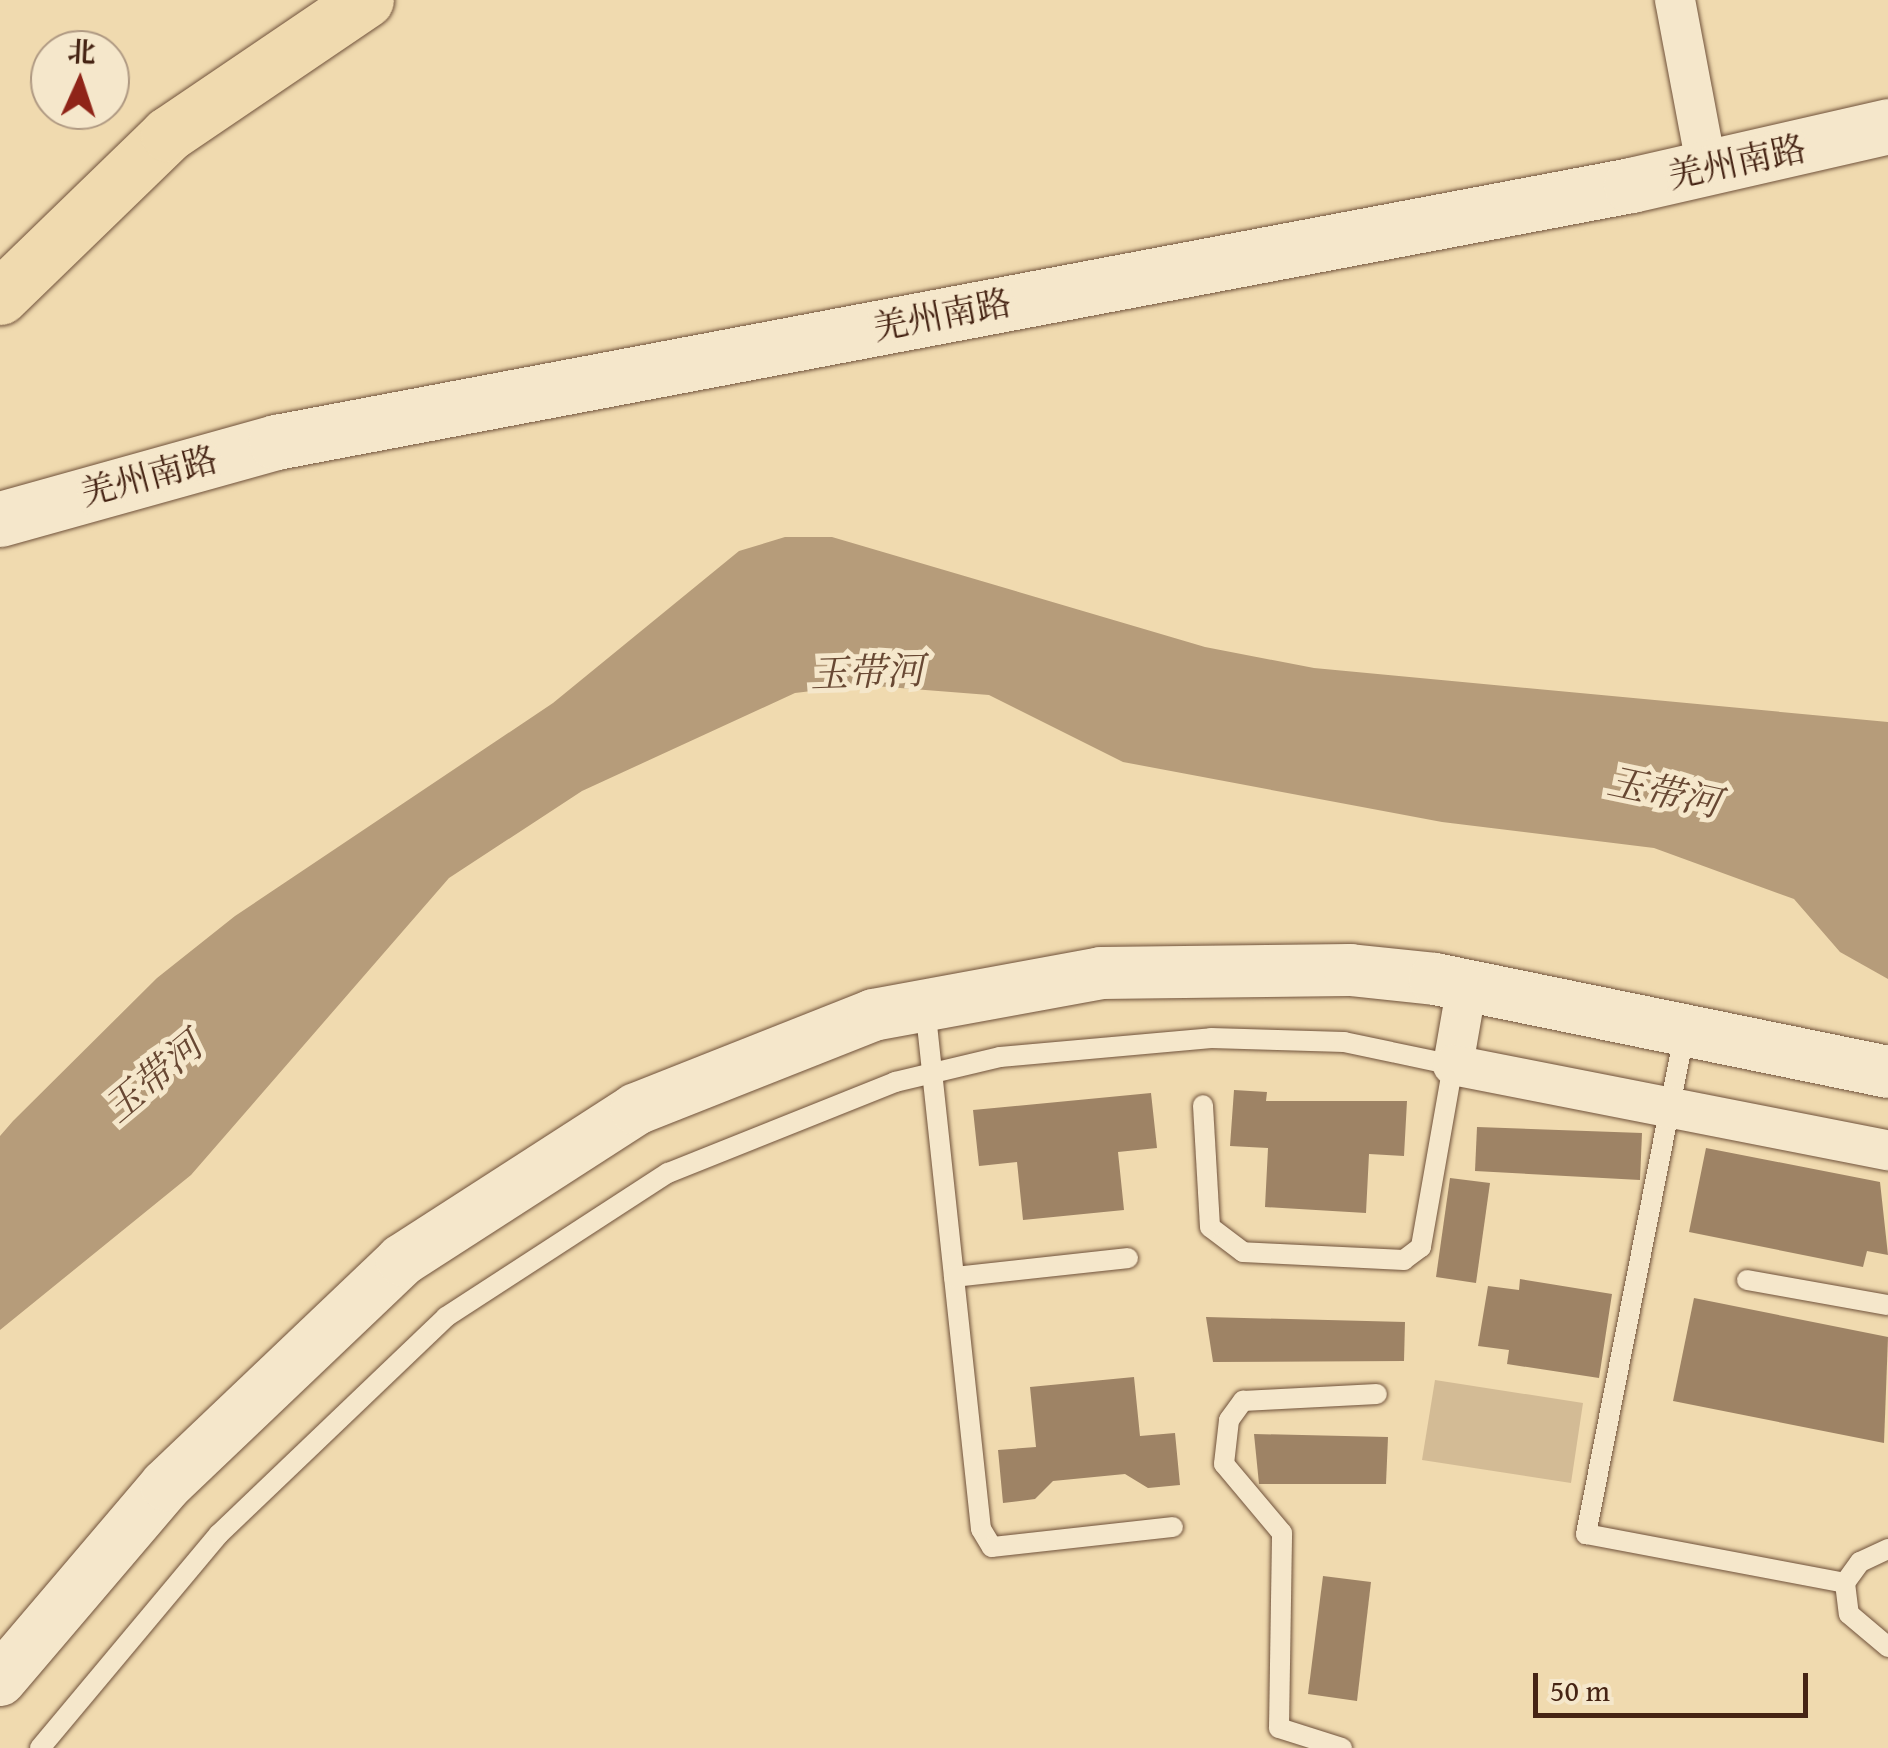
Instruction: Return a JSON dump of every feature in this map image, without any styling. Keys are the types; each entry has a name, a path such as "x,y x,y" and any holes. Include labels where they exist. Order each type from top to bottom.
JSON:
{"highway":[{"path":"0,296 168,134 366,0"}],"main road":[{"name":"羌州南路","path":"0,520 276,442 1707,169 1888,126"}],"street":[{"path":"1674,0 1707,169"},
{"path":"0,1680 166,1485 402,1260 636,1109 924,1000 1210,966 1466,985 1888,1072"},
{"path":"1466,985 1452,1065 1888,1150"}],"lane":[{"path":"924,1000 981,1529 992,1547 1173,1527"},
{"path":"1685,1030 1586,1534 1845,1583"},
{"path":"40,1748 219,1534 446,1317 668,1174 932,1072 1212,1038 1344,1042 1452,1065 1421,1247 1404,1260 1243,1252 1210,1227 1203,1105"},
{"path":"954,1276 1128,1258"},
{"path":"1747,1280 1888,1305"},
{"path":"1342,1748 1279,1728 1282,1532 1224,1464 1229,1420 1243,1401 1377,1394"},
{"path":"1888,1549 1860,1562 1845,1583 1849,1614 1888,1648"}],"shaded area":[{"path":"1435,1380 1583,1403 1571,1483 1422,1460"}],"water":[{"name":"玉带河","path":"785,537 832,537 1205,647 1314,668 1888,722 1888,979 1840,952 1794,899 1654,848 1442,822 1123,762 989,695 862,685 795,693 582,791 449,878 191,1175 0,1330 0,1136 13,1121 157,978 235,916 553,703 739,551"}],"building":[{"path":"1234,1090 1267,1092 1266,1101 1407,1101 1404,1156 1369,1154 1366,1213 1265,1207 1268,1148 1230,1146"},
{"path":"1151,1093 1157,1148 1118,1152 1124,1210 1023,1220 1017,1162 979,1166 973,1110"},
{"path":"1477,1127 1642,1133 1640,1180 1475,1171"},
{"path":"1706,1148 1880,1182 1888,1255 1867,1251 1863,1267 1689,1232"},
{"path":"1450,1178 1490,1183 1476,1283 1436,1277"},
{"path":"1520,1279 1612,1294 1599,1378 1507,1364 1509,1350 1478,1346 1488,1286 1519,1290"},
{"path":"1694,1298 1888,1337 1884,1443 1673,1401"},
{"path":"1206,1317 1405,1322 1404,1361 1213,1362"},
{"path":"1134,1377 1140,1436 1175,1433 1180,1485 1148,1488 1125,1474 1053,1481 1035,1499 1003,1503 998,1450 1036,1447 1030,1387"},
{"path":"1254,1434 1388,1437 1386,1484 1259,1484"},
{"path":"1323,1576 1371,1582 1357,1701 1308,1694"}]}
